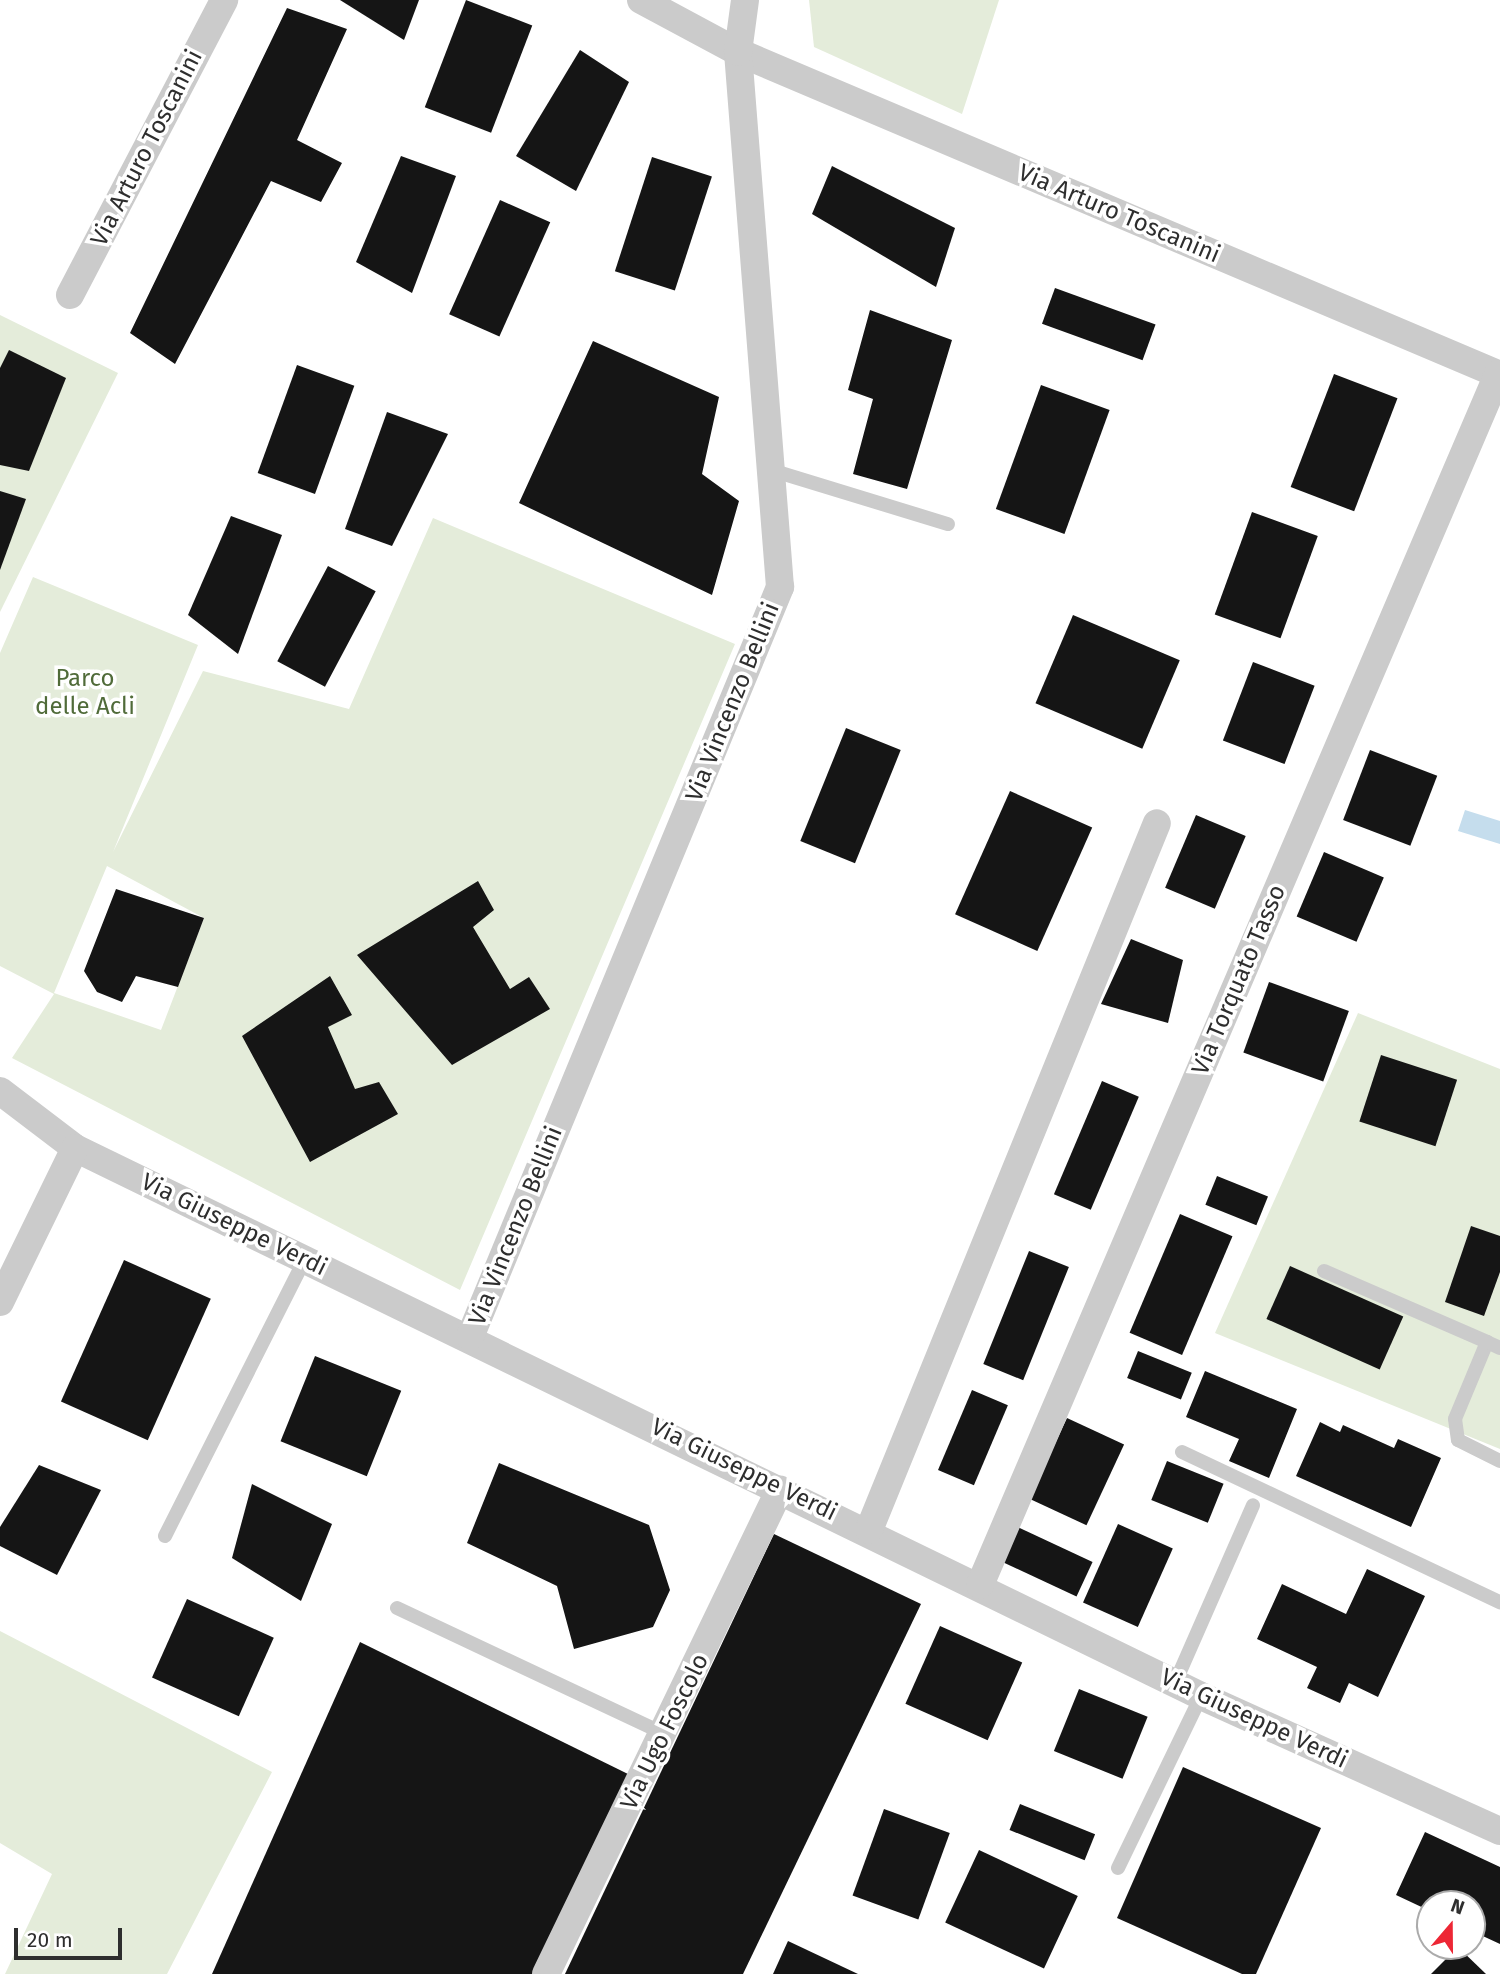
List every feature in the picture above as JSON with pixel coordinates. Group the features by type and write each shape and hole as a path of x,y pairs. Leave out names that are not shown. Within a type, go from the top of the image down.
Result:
{"street":[{"name":"Via Arturo Toscanini","path":"70,295 224,0"},
{"path":"641,0 738,52"},
{"name":"Via Vincenzo Bellini","path":"470,1337 780,587 738,52 745,0"},
{"name":"Via Arturo Toscanini","path":"738,52 1499,375"},
{"name":"Via Torquato Tasso","path":"980,1585 1499,375"},
{"path":"869,1530 1157,823"},
{"name":"Via Giuseppe Verdi","path":"0,1091 75,1149 869,1530 1201,1696 1500,1831"},
{"path":"0,1302 75,1149"},
{"name":"Via Ugo Foscolo","path":"546,1974 665,1734 780,1489"}],"lane":[{"path":"771,470 948,524"},
{"path":"165,1536 305,1259"},
{"path":"1324,1271 1493,1345 1455,1419 1458,1440 1500,1461"},
{"path":"1182,1452 1500,1602"},
{"path":"1175,1683 1253,1505"},
{"path":"397,1608 665,1734"},
{"path":"1118,1868 1201,1696"}],"green space":[{"path":"809,0 999,0 962,114 814,47"},
{"path":"0,315 118,373 0,612"},
{"name":"Parco delle Acli","path":"433,518 735,644 460,1290 12,1058 54,994 0,966 0,653 33,577 198,645 113,852 203,671 349,709","holes":["107,866 204,918 161,1030 54,993"]},
{"path":"1358,1013 1500,1069 1500,1449 1215,1333"},
{"path":"0,1631 272,1772 167,1974 5,1974 52,1874 0,1843"}],"water":[{"path":"1465,810 1500,821 1500,844 1458,831"}],"building":[{"path":"340,0 419,0 404,40"},
{"path":"466,0 532,25 491,133 425,107"},
{"path":"287,8 347,29 297,140 342,163 321,202 271,181 175,364 130,333"},
{"path":"580,50 629,82 576,191 516,156"},
{"path":"401,156 456,176 412,293 356,262"},
{"path":"652,157 712,176 675,291 615,271"},
{"path":"832,166 955,228 936,287 812,214"},
{"path":"500,200 550,222 499,337 449,314"},
{"path":"1055,288 1156,325 1143,360 1042,324"},
{"path":"870,310 952,340 907,489 853,474 873,399 848,390"},
{"path":"593,341 719,397 702,474 739,501 712,595 519,503"},
{"path":"9,350 66,378 29,471 0,465 0,368"},
{"path":"297,365 354,386 315,494 258,473"},
{"path":"1334,374 1397,398 1354,511 1291,487"},
{"path":"1041,385 1110,410 1064,534 996,509"},
{"path":"387,412 448,434 392,546 345,529"},
{"path":"0,491 26,499 0,570"},
{"path":"1252,512 1318,536 1280,638 1215,614"},
{"path":"231,516 282,535 238,654 188,615"},
{"path":"328,566 376,591 325,687 277,661"},
{"path":"1073,615 1180,660 1142,749 1035,703"},
{"path":"1253,662 1315,686 1285,764 1223,740"},
{"path":"846,728 901,750 855,863 800,841"},
{"path":"1370,750 1437,776 1410,846 1343,820"},
{"path":"1010,791 1092,828 1037,951 955,914"},
{"path":"1196,815 1246,836 1215,909 1165,888"},
{"path":"1324,852 1384,877 1356,942 1297,916"},
{"path":"478,881 494,910 473,927 510,989 529,977 550,1009 452,1065 357,955"},
{"path":"116,889 204,918 178,987 136,976 122,1002 97,992 84,971"},
{"path":"1131,939 1183,960 1168,1023 1101,1004"},
{"path":"330,976 352,1015 328,1027 355,1089 379,1082 398,1114 310,1162 242,1036"},
{"path":"1269,982 1349,1011 1323,1082 1243,1052"},
{"path":"1381,1055 1457,1080 1435,1146 1359,1122"},
{"path":"1102,1081 1139,1097 1091,1210 1054,1194"},
{"path":"1217,1176 1268,1197 1256,1225 1205,1205"},
{"path":"1180,1214 1232,1236 1182,1355 1130,1333"},
{"path":"1471,1226 1500,1236 1500,1272 1484,1316 1445,1302"},
{"path":"1029,1251 1069,1267 1023,1380 983,1364"},
{"path":"124,1260 211,1299 148,1440 61,1402"},
{"path":"1290,1266 1403,1316 1380,1369 1266,1319"},
{"path":"1138,1351 1192,1373 1181,1400 1127,1378"},
{"path":"315,1356 401,1391 367,1476 281,1441"},
{"path":"1205,1371 1297,1409 1269,1478 1229,1461 1239,1439 1186,1417"},
{"path":"972,1390 1008,1405 974,1485 938,1470"},
{"path":"1067,1418 1124,1445 1086,1525 1029,1499"},
{"path":"1320,1422 1340,1432 1343,1425 1394,1448 1398,1439 1441,1458 1411,1527 1296,1476"},
{"path":"1167,1461 1224,1484 1208,1523 1151,1500"},
{"path":"499,1463 649,1525 670,1590 653,1627 574,1649 557,1586 467,1543"},
{"path":"39,1465 101,1490 57,1575 0,1546 0,1527"},
{"path":"252,1484 332,1524 301,1601 232,1558"},
{"path":"1011,1524 1093,1562 1077,1596 995,1558"},
{"path":"1118,1524 1173,1548 1138,1627 1083,1603"},
{"path":"774,1534 921,1604 743,1974 565,1974"},
{"path":"1367,1569 1425,1596 1378,1697 1349,1683 1340,1703 1307,1688 1317,1667 1257,1639 1282,1584 1346,1614"},
{"path":"187,1599 274,1638 239,1716 152,1678"},
{"path":"940,1626 1022,1663 988,1740 905,1704"},
{"path":"360,1642 628,1774 534,1974 212,1974"},
{"path":"1079,1689 1148,1717 1123,1779 1054,1751"},
{"path":"1183,1767 1321,1828 1256,1974 1242,1974 1117,1918"},
{"path":"1020,1804 1095,1834 1085,1860 1010,1830"},
{"path":"884,1809 950,1833 918,1919 853,1895"},
{"path":"1425,1832 1500,1867 1500,1944 1486,1938 1486,1890 1416,1890 1416,1904 1396,1895"},
{"path":"979,1850 1078,1896 1044,1969 945,1923"},
{"path":"788,1941 858,1974 773,1974"},
{"path":"1445,1960 1471,1960 1486,1974 1431,1974"}]}
